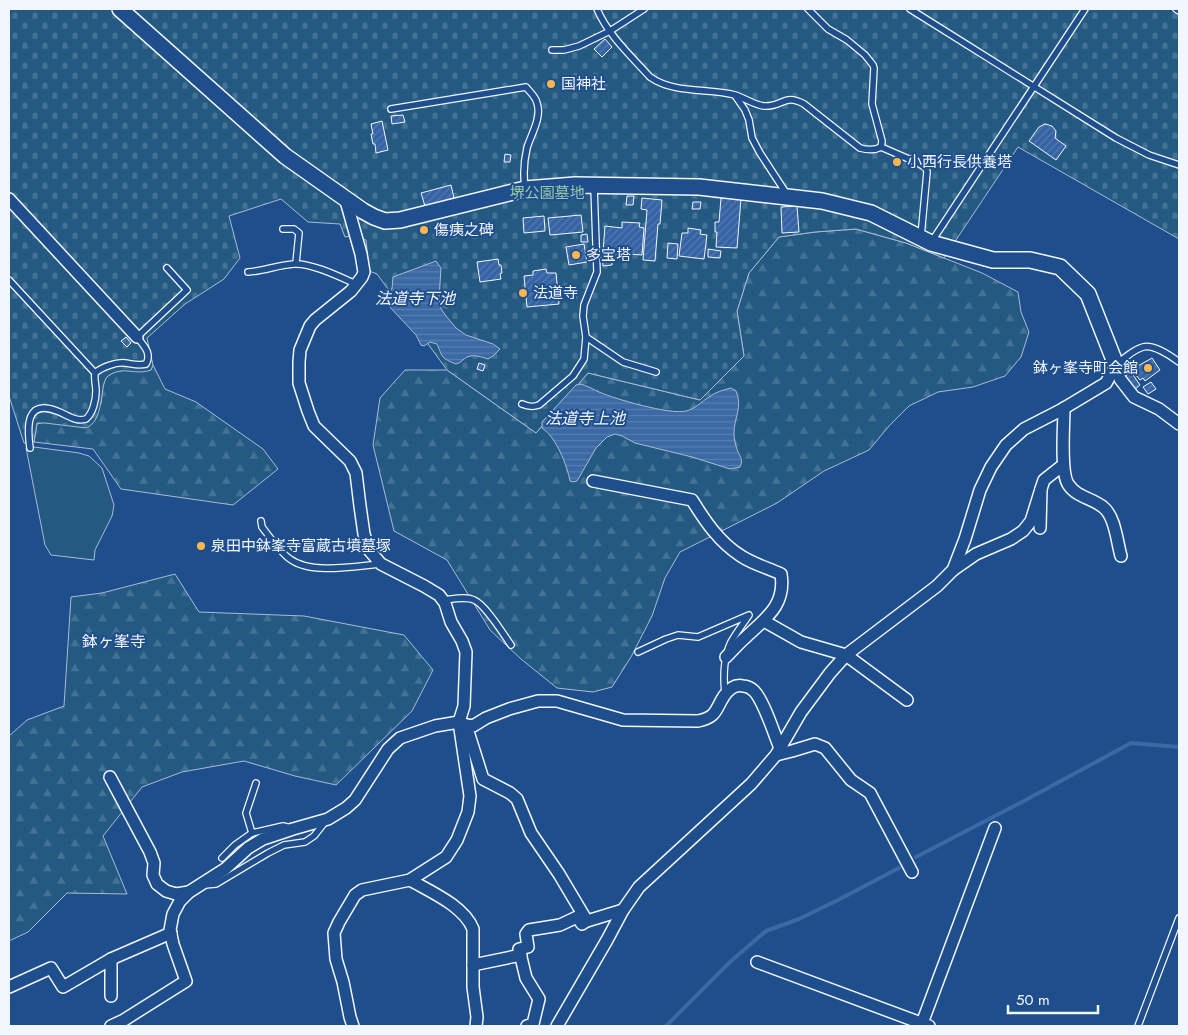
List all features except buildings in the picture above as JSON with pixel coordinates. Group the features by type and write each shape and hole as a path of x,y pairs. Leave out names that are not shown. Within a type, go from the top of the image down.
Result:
{"street":[{"path":"120,9 285,156 346,200 374,217 385,221 400,220 525,189 575,185 699,186 822,201 871,213 926,241 993,260 1030,260 1060,267 1088,294 1120,379 1134,397 1159,409 1179,424"},
{"path":"9,199 137,337"},
{"path":"346,200 364,268 362,277 351,292 310,326 300,350 299,383 314,426 350,461 356,473 364,534 370,550 381,564 438,595 445,603 451,622 462,641 466,652 463,724 470,796 468,812 457,840 446,857 410,880 362,890 355,895 338,922 334,933 336,959 344,982 353,1026"},
{"path":"953,570 980,490 990,467 1006,445 1024,429 1106,383 1116,365"},
{"path":"1064,408 1063,470 1068,484 1076,493 1104,507 1112,520 1120,556"},
{"path":"558,1026 639,886 751,784 778,751 801,712 846,655 937,586 953,570 976,554 1011,539 1023,531 1031,521 1044,480 1064,465"},
{"path":"593,481 692,500 707,523 725,544 742,557 781,574 780,596 773,610 726,657"},
{"path":"1040,528 1041,489"},
{"path":"764,621 801,642 846,655 907,700"},
{"path":"110,777 150,852 154,863 153,875 157,884 166,891 176,894 194,888 225,870 248,848 263,839 328,819 346,808 355,800 388,749 400,738 435,726 463,724 473,726 501,712 538,701 557,701 623,720 698,721 708,719 715,713 731,688 738,685 746,686 754,691 761,702 778,751"},
{"path":"463,724 483,779 510,793 517,799 531,833 559,874 587,921"},
{"path":"778,751 792,751 815,744 825,748 851,780 870,793 912,872"},
{"path":"757,962 924,1025 995,828"},
{"path":"410,880 457,907 470,922 473,929 473,988 477,1017 476,1026"},
{"path":"111,1026 124,1020 186,981 170,930 173,914 180,901 194,888"},
{"path":"528,1026 533,1024 539,999 526,978 520,949 528,947 526,934 529,930 547,926 560,926 578,917 582,924 624,910"},
{"path":"9,987 51,968 63,987 110,959 170,933"},
{"path":"473,965 521,955"},
{"path":"110,959 111,996"}],"lane":[{"path":"597,9 610,31 650,77 658,83 679,88 735,95 765,106 791,99 796,100 804,104 860,148 876,150 881,147"},
{"path":"552,50 564,50 579,46 610,31 644,9"},
{"path":"808,9 828,29 847,40 865,55 873,65 872,104 882,141 881,147"},
{"path":"910,9 1116,138 1148,155 1179,165"},
{"path":"926,241 1085,9"},
{"path":"391,109 526,87 537,101 539,113 525,161 523,174 525,189"},
{"path":"735,95 749,120 752,138 789,197"},
{"path":"881,147 926,168 926,241"},
{"path":"522,404 533,407 539,405 573,376 584,359 586,337 583,316 584,304 597,272 594,185"},
{"path":"283,229 294,229 299,233 296,264"},
{"path":"248,272 296,264 321,270 356,284"},
{"path":"95,373 99,369 118,363 140,366 146,364 148,350 137,337 187,290 167,268"},
{"path":"9,280 95,373 96,392 90,416 86,419 76,420 59,411 49,408 37,408 33,411 30,419 28,435 30,448"},
{"path":"586,337 623,362 656,372"},
{"path":"1116,365 1129,354 1144,346 1153,347 1179,362"},
{"path":"261,522 262,527 290,559 304,565 325,569 381,564"},
{"path":"443,600 462,598 473,599 479,602 511,645"},
{"path":"638,652 678,635 698,636 749,615 731,641 726,657 723,681 725,695"},
{"path":"252,833 246,813 256,784"},
{"path":"194,888 216,884 284,845 305,842 314,836 328,819"},
{"path":"222,858 235,845 252,833 283,826 293,829"},
{"path":"1138,1026 1179,918"}],"green space":[{"name":"堺公園墓地","path":"9,9 1179,9 1179,239 1018,147 944,258 906,243 856,229 779,237 749,273 737,311 744,356 700,400 588,373 536,433 447,370 377,274 369,271 366,240 352,236 345,237 340,224 308,222 281,199 229,216 240,258 224,279 185,304 147,338 153,365 151,370 145,372 119,371 108,376 104,384 96,419 88,427 37,423 34,442 24,443 9,396"},
{"path":"856,229 906,243 982,273 1018,292 1021,312 1029,332 1021,357 1005,376 973,387 938,392 909,406 869,450 824,471 777,503 680,552 665,578 652,616 631,657 612,687 593,692 557,688 521,659 490,630 447,560 394,531 373,445 380,398 405,370 447,370 536,433 588,373 700,400 744,356 737,311 749,273 779,237"},
{"path":"153,365 165,389 196,402 263,449 278,469 233,505 121,489 93,449 34,442 37,424 101,404 103,385 108,376 126,370 151,370"},
{"path":"34,447 89,456 102,468 114,505 112,516 95,550 94,560 51,555 45,545 26,448"},
{"path":"175,574 199,612 304,616 404,635 433,670 412,711 336,785 295,776 244,761 182,772 142,787 103,836 127,894 67,893 28,932 9,941 9,736 27,720 64,706 71,597 102,593"}],"water":[{"name":"法道寺下池","path":"436,261 441,268 439,299 441,309 456,328 466,335 493,344 500,349 488,359 470,356 456,364 445,359 437,344 430,342 424,346 421,345 416,335 386,303 386,290 392,289 393,277"},
{"name":"法道寺上池","path":"581,384 629,402 678,412 689,410 714,394 731,388 736,391 739,402 734,427 734,439 741,460 740,467 730,469 692,457 635,443 615,434 607,437 596,448 577,481 570,481 560,452 552,438 542,428 542,422 576,385"}],"waterway":[{"path":"916,857 1131,743 1179,747"},
{"path":"666,1026 730,962 766,931 799,919 899,868"}],"place":[{"name":"国神社","path":"551,84"},
{"name":"小西行長供養塔","path":"897,162"},
{"name":"傷痍之碑","path":"424,230"},
{"name":"多宝塔","path":"576,255"},
{"name":"法道寺","path":"523,293"},
{"name":"鉢ヶ峯寺町会館","path":"1148,368"},
{"name":"泉田中鉢峯寺富蔵古墳墓塚","path":"201,546"}],"district":[{"name":"鉢ヶ峯寺","path":"114,641"}]}
